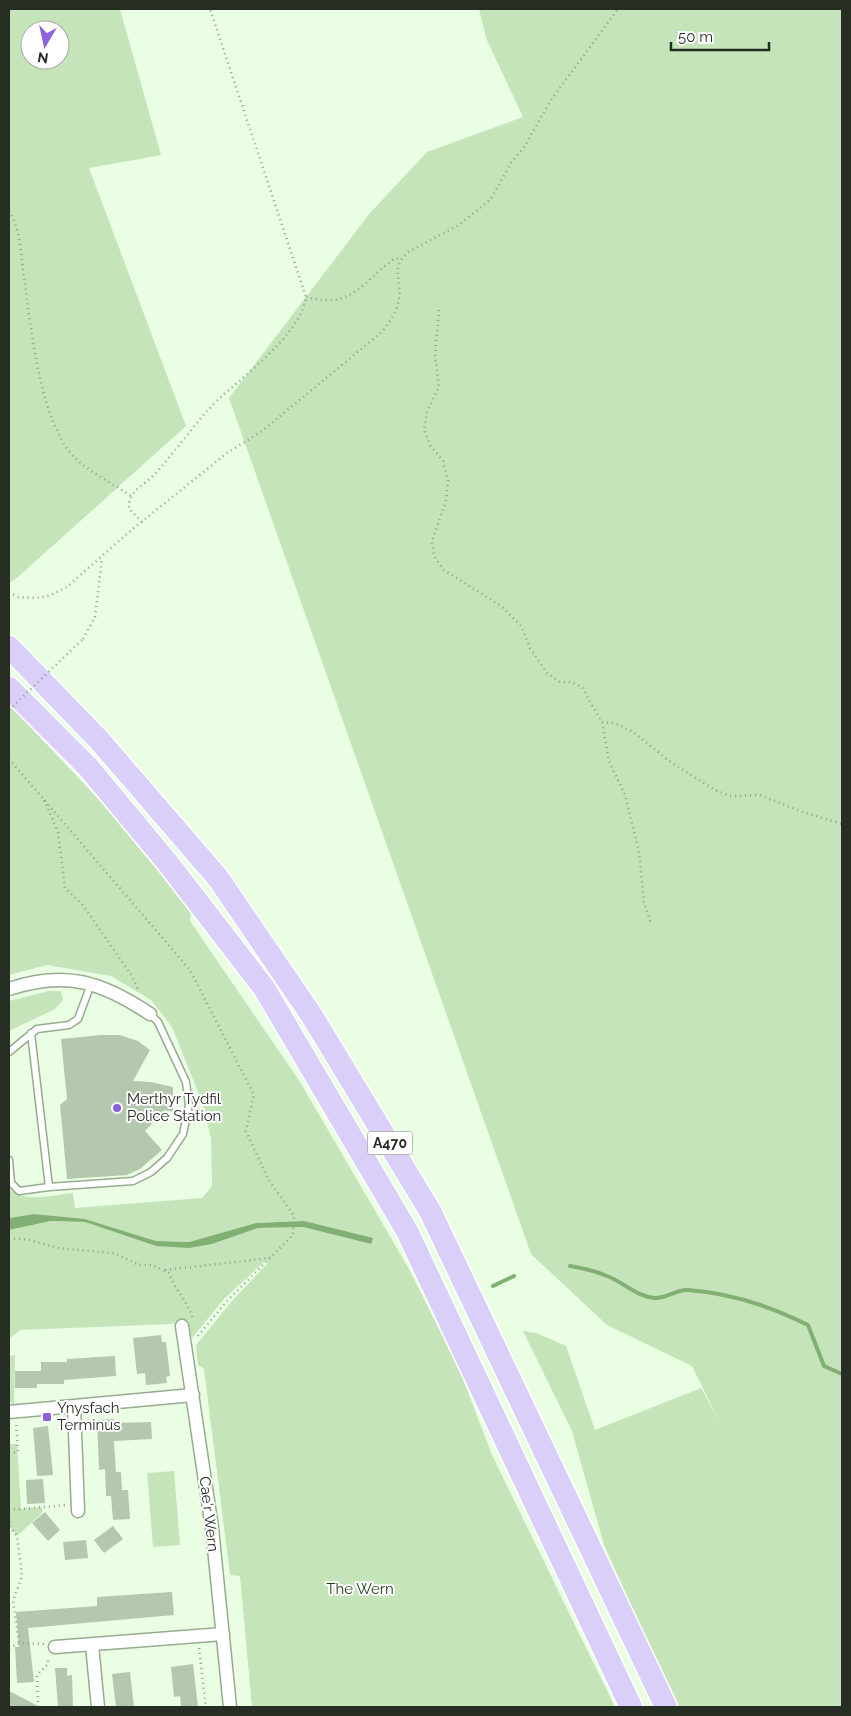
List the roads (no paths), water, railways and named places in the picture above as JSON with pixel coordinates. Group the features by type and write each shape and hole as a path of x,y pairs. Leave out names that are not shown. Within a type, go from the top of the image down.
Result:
{"highway":[{"name":"A470","path":"9,647 99,740 218,878 312,1016 430,1211 666,1707"},
{"name":"A470","path":"9,688 88,767 166,862 264,988 407,1231 631,1707"}],"street":[{"path":"9,988 33,981 56,979 90,984 108,988 150,1014"},
{"name":"Cae'r Wern","path":"188,1323 193,1395 212,1528 230,1707"},
{"path":"12,1412 193,1395"},
{"path":"74,1406 78,1507"},
{"path":"52,1645 92,1645 223,1634"},
{"path":"92,1645 98,1707"}],"lane":[{"path":"9,1052 37,1029 69,1025 78,1019 90,984"},
{"path":"9,1160 11,1183 19,1191 133,1181 151,1172 167,1158 183,1134 189,1105 186,1082 158,1022 150,1014"},
{"path":"31,1033 49,1187"}],"waterway":[{"path":"570,1266 607,1276 648,1297 659,1298 688,1290 735,1297 779,1312 808,1325 824,1366 842,1374"},
{"path":"493,1286 514,1276"}],"place":[{"name":"Merthyr Tydfil Police Station","path":"117,1108"},
{"name":"Ynysfach Terminus","path":"47,1417"}],"park label":[{"name":"The Wern","path":"360,1589"}]}
